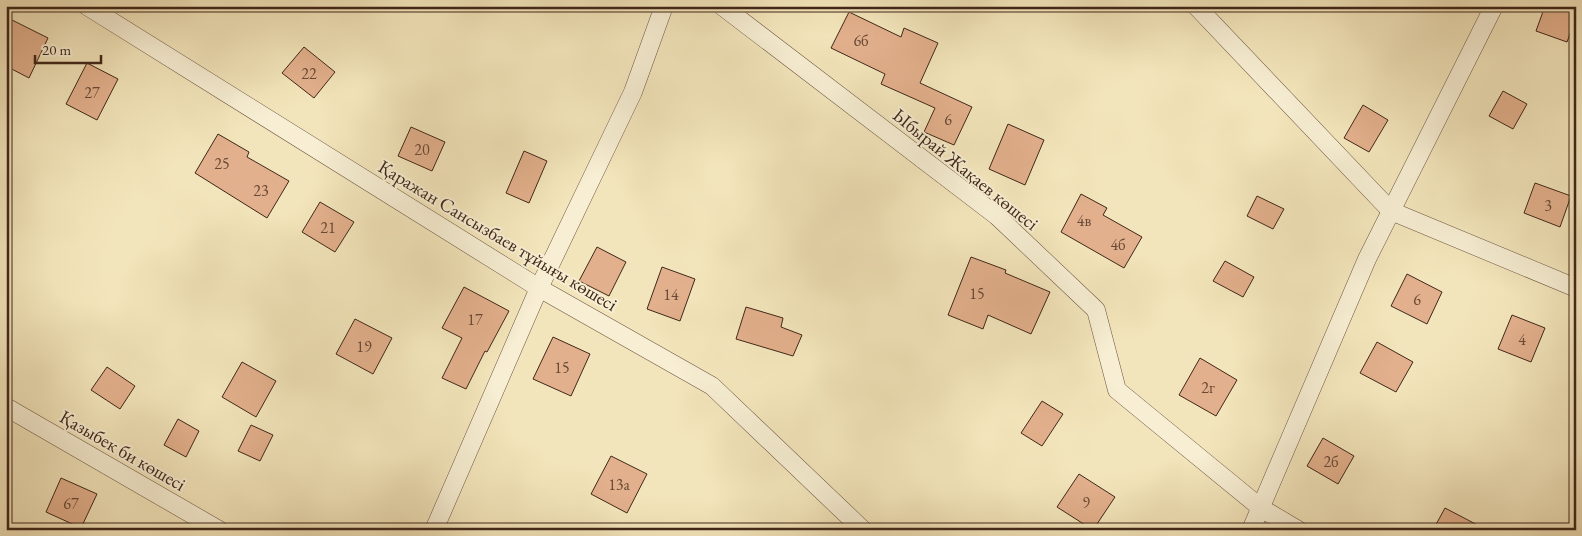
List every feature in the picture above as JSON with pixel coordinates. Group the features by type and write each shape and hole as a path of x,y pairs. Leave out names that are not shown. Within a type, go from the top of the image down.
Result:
{"street":[{"name":"Қаражан Сансызбаев тұйығы көшесі","path":"87,6 539,288 712,386 863,530"},
{"path":"434,530 539,288 633,92 664,6"},
{"name":"Ыбырай Жақаев көшесі","path":"722,6 997,216 1096,310 1117,390 1260,508 1298,530"},
{"path":"1196,6 1392,211 1576,288"},
{"path":"1251,530 1367,260 1494,6"},
{"name":"Қазыбек би көшесі","path":"6,407 219,530"}],"building":[{"path":"1545,6 1576,6 1576,18 1567,42 1536,31"},
{"path":"849,12 901,37 904,28 938,43 920,83 972,107 954,145 924,132 935,108 881,84 885,74 831,48"},
{"path":"12,20 48,38 29,78 6,66 6,30"},
{"path":"304,47 335,72 314,98 282,73"},
{"path":"87,63 118,79 97,120 66,104"},
{"path":"1503,91 1527,104 1513,129 1489,116"},
{"path":"1363,105 1388,120 1369,152 1344,138"},
{"path":"1008,124 1044,140 1025,185 989,169"},
{"path":"411,127 445,142 432,171 398,156"},
{"path":"218,134 249,152 247,157 289,181 267,218 195,173"},
{"path":"524,151 547,161 529,203 506,193"},
{"path":"1535,183 1571,196 1560,227 1524,213"},
{"path":"1081,194 1107,208 1103,215 1142,237 1124,268 1061,232"},
{"path":"1257,196 1284,209 1273,229 1247,216"},
{"path":"320,202 354,222 335,252 302,232"},
{"path":"597,247 626,262 609,296 579,281"},
{"path":"971,257 1006,270 1005,273 1050,292 1031,334 988,315 983,329 948,315"},
{"path":"1225,261 1254,277 1243,297 1213,281"},
{"path":"662,267 695,279 680,321 647,309"},
{"path":"1407,274 1442,292 1427,324 1391,306"},
{"path":"464,287 509,311 487,352 485,351 466,389 442,378 462,338 442,328"},
{"path":"746,307 783,318 781,327 802,335 793,356 736,339"},
{"path":"1512,315 1545,328 1531,362 1498,349"},
{"path":"355,319 392,338 373,374 336,354"},
{"path":"553,337 590,354 571,396 533,379"},
{"path":"1377,342 1413,362 1396,392 1360,373"},
{"path":"1200,358 1237,380 1216,416 1179,395"},
{"path":"242,362 276,381 256,417 222,397"},
{"path":"107,367 135,386 120,409 91,390"},
{"path":"1042,401 1063,414 1042,446 1021,433"},
{"path":"178,419 199,431 186,457 164,445"},
{"path":"251,425 273,435 260,461 238,451"},
{"path":"1323,438 1354,456 1338,484 1307,466"},
{"path":"611,456 647,474 627,513 591,494"},
{"path":"1079,474 1115,497 1093,530 1057,507"},
{"path":"61,478 97,494 81,528 46,512"},
{"path":"1445,508 1487,530 1433,530"}]}
